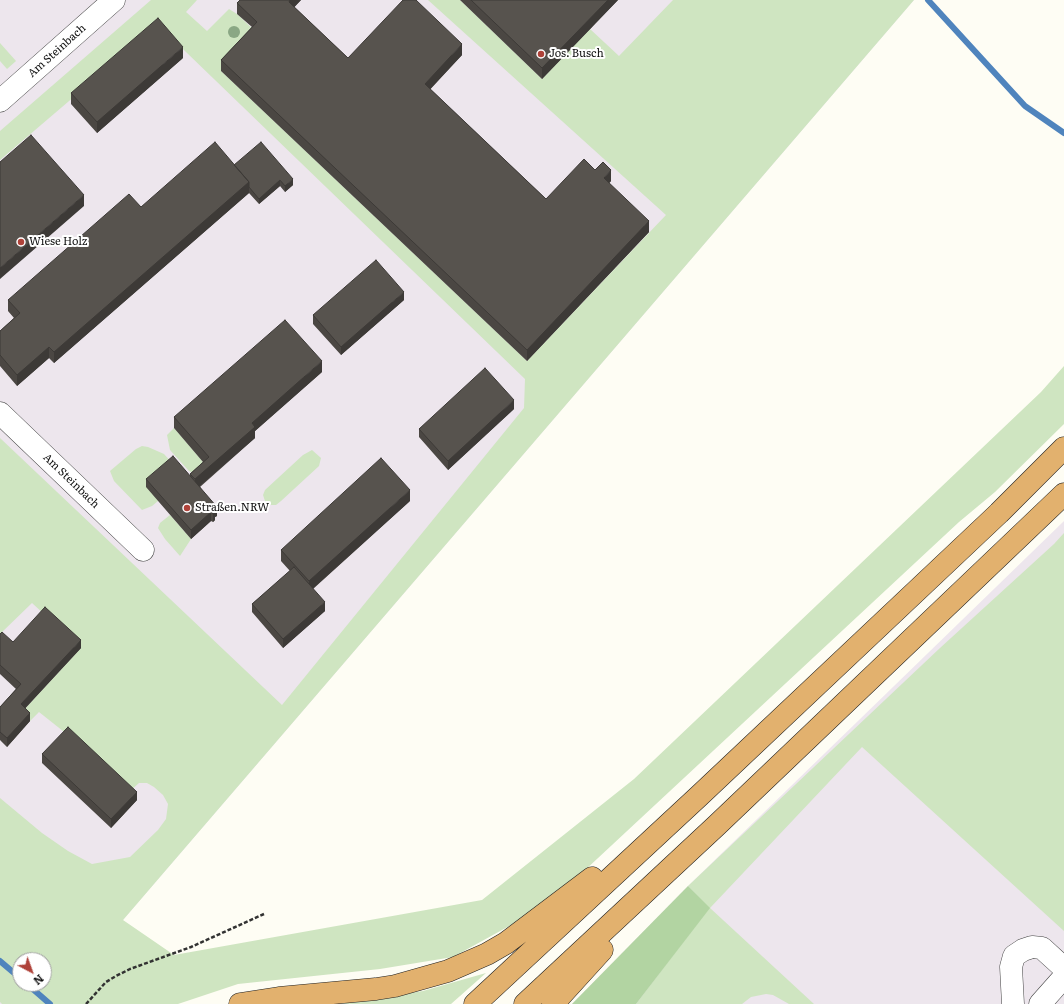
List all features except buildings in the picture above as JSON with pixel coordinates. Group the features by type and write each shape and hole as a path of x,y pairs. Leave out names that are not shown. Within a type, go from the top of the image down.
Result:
{"highway":[{"path":"475,1004 699,796 999,513 1064,448"},
{"path":"525,1004 718,825 1064,494"},
{"path":"240,1004 279,998 348,993 395,986 448,971 470,962 506,943 527,928 699,796"},
{"path":"553,1004 718,825"}],"street":[{"name":"Am Steinbach","path":"0,101 114,0"},
{"name":"Am Steinbach","path":"0,413 143,550"},
{"path":"1013,1004 1011,967 1014,956 1023,950 1032,947 1042,948 1064,968"},
{"path":"1040,1004 1064,977"}],"path":[{"path":"86,1004 106,982 116,976 130,969 191,947 264,914"}],"shaded area":[{"path":"0,0 914,0 123,920 61,1004 0,1004"},
{"path":"1064,521 1064,1004 572,1004 688,886"}],"green space":[{"path":"151,0 197,0 186,12 207,31 229,9 237,14 257,33 221,71 527,361 666,215 428,0 460,0 542,79 590,29 619,56 673,0 914,0 123,920 174,955 482,900 634,779 1041,392 1064,366 1064,424 995,492 959,522 583,872 522,919 453,957 380,969 238,984 178,1004 2,1004 0,1002 0,798 42,833 68,851 92,864 130,857 158,830 166,819 168,804 163,795 147,783 139,783 129,792 68,735 39,712 30,721 21,713 81,648 32,603 0,634 0,438 282,705 524,408 525,379 158,25 0,160 0,131"},
{"path":"0,43 16,61 7,69 0,61"},
{"path":"174,428 209,469 195,474 189,471 170,450 167,435"},
{"path":"142,446 164,454 173,464 158,501 152,506 142,510 114,481 110,471 136,449"},
{"path":"312,450 321,458 319,466 276,505 269,505 265,501 263,495 265,490 303,455"},
{"path":"170,515 191,539 180,556 165,539 158,528 160,523"},
{"path":"1064,533 1064,931 862,747 710,908 814,1004 789,1004 773,995 766,994 751,997 742,1004 636,1004 709,908 688,886"},
{"path":"688,886 710,908 636,1004 572,1004"},
{"path":"486,973 451,1004 340,1004 423,991"}],"waterway":[{"path":"928,0 1025,106 1064,133"},
{"path":"0,961 12,971"},
{"path":"36,992 50,1004"}],"place":[{"name":"Jos. Busch","path":"541,54"},
{"name":"Wiese Holz","path":"21,242"},
{"name":"Straßen.NRW","path":"187,508"}]}
